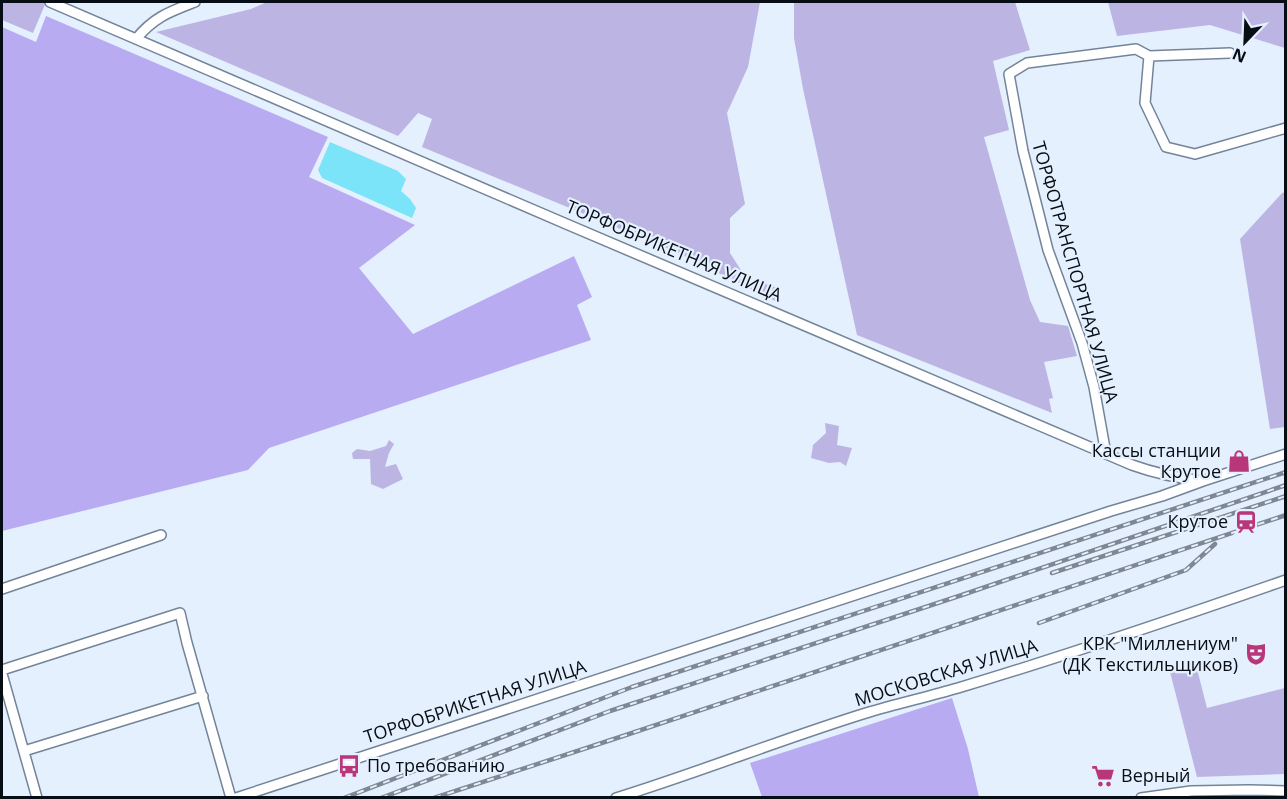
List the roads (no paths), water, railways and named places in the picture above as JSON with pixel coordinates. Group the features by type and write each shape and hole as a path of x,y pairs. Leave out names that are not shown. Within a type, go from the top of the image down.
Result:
{"street":[{"name":"ТОРФОБРИКЕТНАЯ УЛИЦА","path":"50,2 1106,454 1155,474 1203,481"},
{"path":"136,39 160,16 195,2"},
{"name":"ТОРФОТРАНСПОРТНАЯ УЛИЦА","path":"1106,454 1094,387 1082,343 1048,250 1023,151 1009,74 1027,63 1136,49 1149,56 1230,53"},
{"path":"1149,56 1145,103 1166,147 1195,154 1286,128"},
{"name":"ТОРФОБРИКЕТНАЯ УЛИЦА","path":"236,798 1286,454"},
{"path":"2,589 161,536"},
{"name":"МОСКОВСКАЯ УЛИЦА","path":"616,798 865,713 956,689 1169,621 1286,580"},
{"path":"37,798 2,672 180,613 231,798"},
{"path":"24,751 203,696"},
{"path":"1141,798 1191,792 1286,791"}],"water":[{"path":"330,142 398,171 406,179 401,191 416,208 412,218 322,178 318,170"}],"railway":[{"path":"344,798 632,687 1286,472"},
{"path":"381,798 610,711 1286,485"},
{"path":"1052,573 1286,496"},
{"path":"434,798 1286,515"},
{"path":"1039,623 1186,570 1215,544"}],"place":[{"name":"Кассы станции Крутое","path":"1239,461"},
{"name":"Крутое","path":"1246,522"},
{"name":"КРК \"Миллениум\" (ДК Текстильщиков)","path":"1256,654"},
{"name":"По требованию","path":"349,766"},
{"name":"Верный","path":"1103,776"}]}
